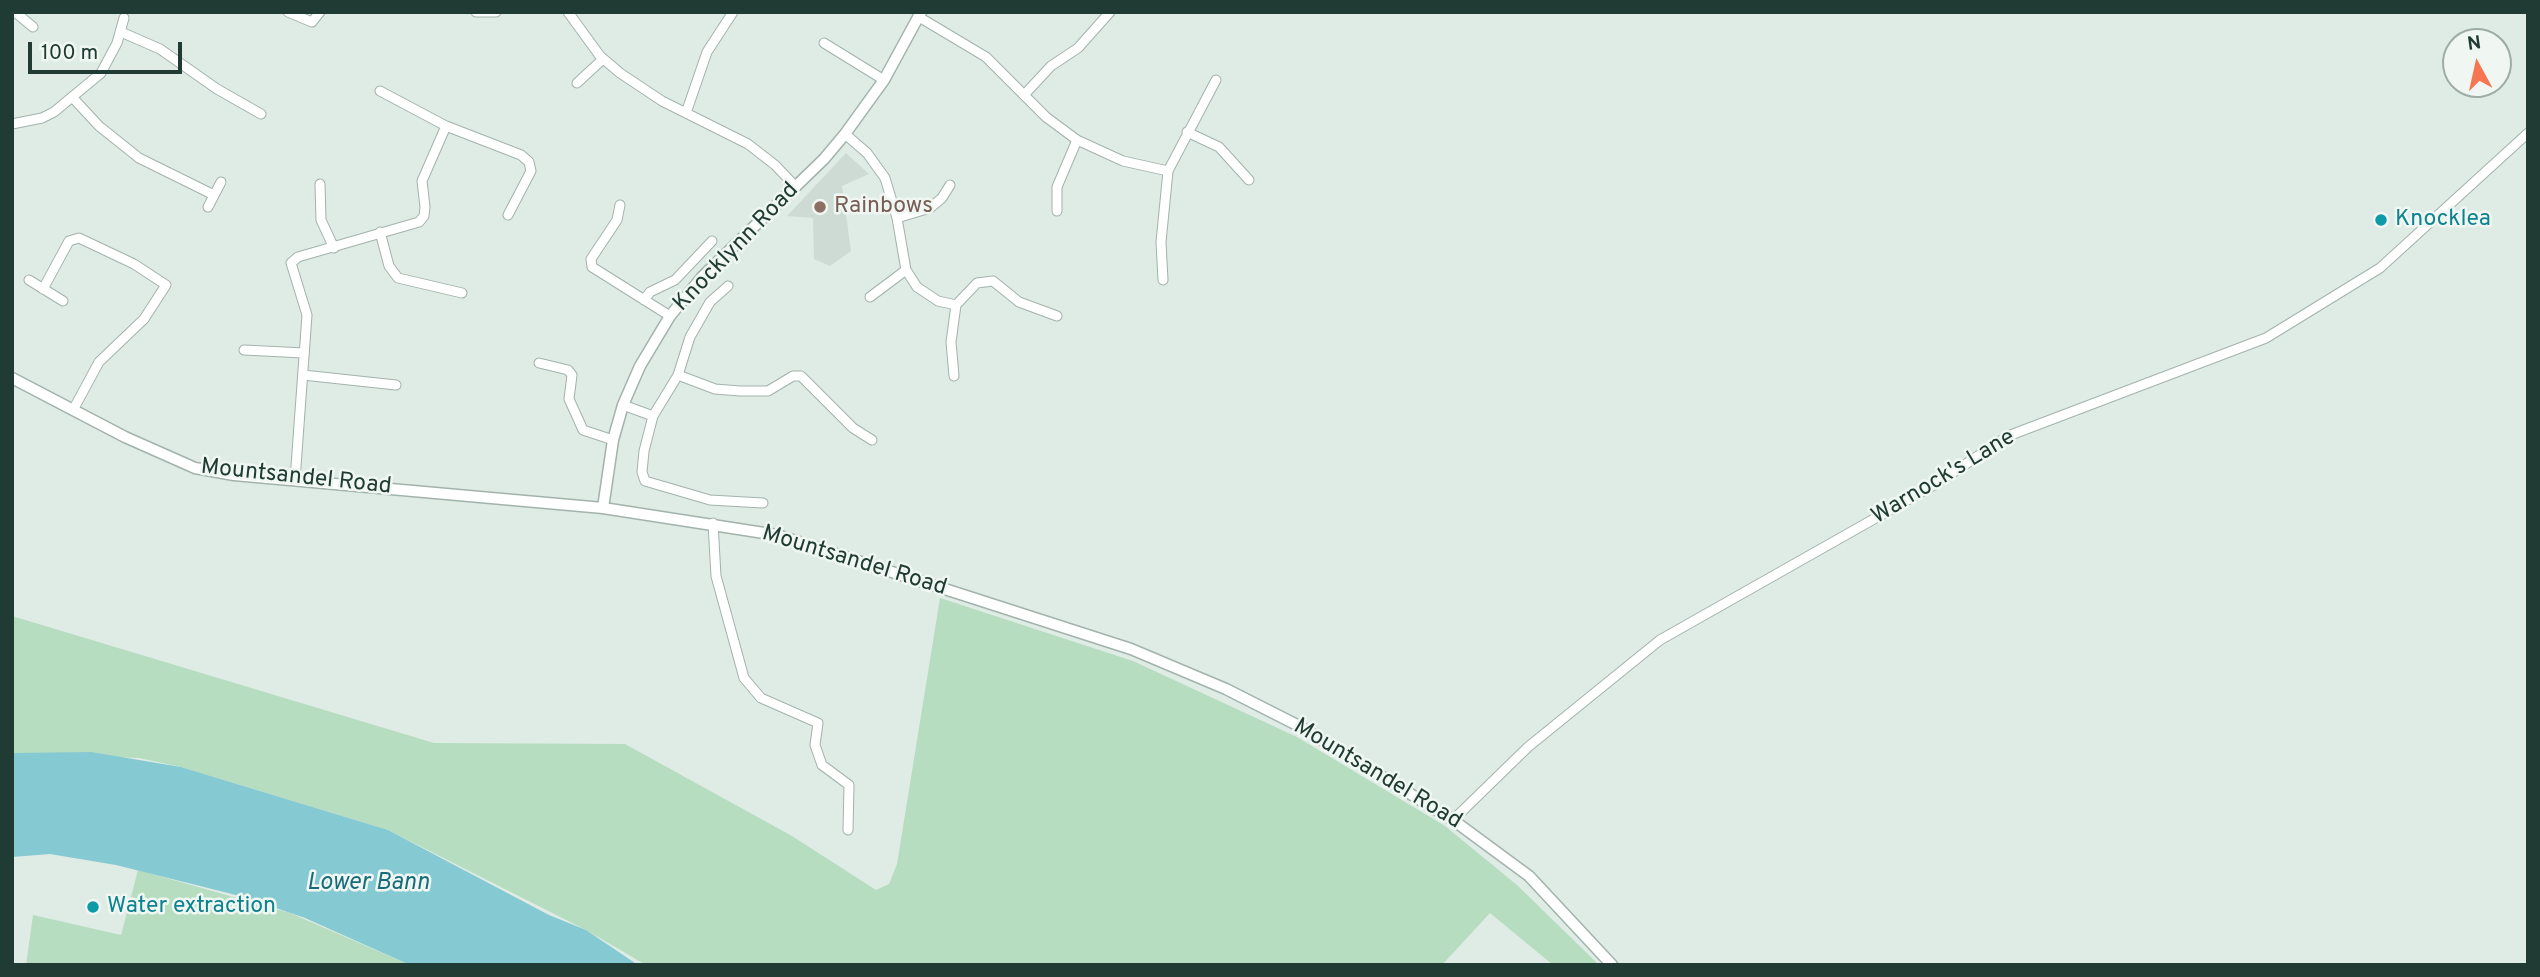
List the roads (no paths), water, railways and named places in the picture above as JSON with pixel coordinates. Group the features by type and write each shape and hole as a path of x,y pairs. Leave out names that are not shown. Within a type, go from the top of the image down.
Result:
{"street":[{"path":"15,12 33,27"},
{"path":"288,12 312,22 320,12"},
{"path":"476,12 496,12"},
{"path":"568,12 603,59 638,87 748,144 767,158 796,187"},
{"path":"686,113 707,52 733,12"},
{"path":"1024,95 1051,66 1077,48 1110,12"},
{"path":"920,15 986,57 1024,95 1077,140 1123,161 1168,172"},
{"name":"Knocklynn Road","path":"603,508 613,440 623,405 640,366 670,316 702,277 796,187 845,134 884,80 920,15"},
{"path":"12,124 42,118 73,98 101,73 121,32 124,18"},
{"path":"121,32 160,49 217,89 261,114"},
{"path":"824,43 884,80"},
{"path":"577,83 603,59"},
{"path":"1163,280 1161,242 1168,172 1216,80"},
{"path":"380,91 446,126 522,155 529,162 531,171 508,215"},
{"path":"73,98 99,126 139,158 214,195"},
{"path":"295,480 306,303 291,263 298,257 419,222 424,216 422,181 446,126"},
{"path":"1187,132 1219,147 1249,180"},
{"name":"Warnock's Lane","path":"1452,820 1528,747 1660,640 1934,485 2008,436 2266,338 2380,268 2528,133"},
{"path":"845,134 878,166 897,218 906,270 917,287 938,300 956,305"},
{"path":"1057,211 1057,187 1077,140"},
{"path":"208,207 221,183"},
{"path":"320,184 321,220 334,248"},
{"path":"897,218 930,208 942,198 950,185"},
{"path":"620,205 617,220 592,259 592,267 670,316"},
{"path":"380,232 389,266 398,278 462,293"},
{"path":"43,289 69,241 79,238 134,264 166,285 144,319 99,362 73,410"},
{"path":"644,300 650,292 669,285 712,241"},
{"path":"870,297 889,280 906,270"},
{"path":"29,280 63,301"},
{"path":"954,376 951,342 956,305 977,283 993,281 1018,302 1057,316"},
{"path":"728,286 710,302 690,337 678,375 653,416 642,472 645,481 710,500 763,503"},
{"path":"244,350 304,354"},
{"path":"539,363 568,370 572,375 569,400 583,430 613,440"},
{"path":"303,375 396,385"},
{"path":"678,375 715,389 740,391 768,391 793,376 801,376 853,428 872,440"},
{"name":"Mountsandel Road","path":"12,378 152,451 195,468 234,475 603,508 777,535 1131,649 1227,689 1301,727 1452,820 1529,876 1612,965"},
{"path":"623,405 653,416"},
{"path":"713,523 716,576 744,678 761,698 818,723 815,745 822,765 849,785 848,830"}],"water":[{"name":"Lower Bann","path":"91,752 181,767 388,830 549,915 586,930 638,965 410,965 305,918 244,897 116,865 50,854 12,857 12,753"}],"place":[{"name":"Rainbows","path":"820,207"},
{"name":"Knocklea","path":"2381,220"},
{"name":"Water extraction","path":"93,907"}]}
